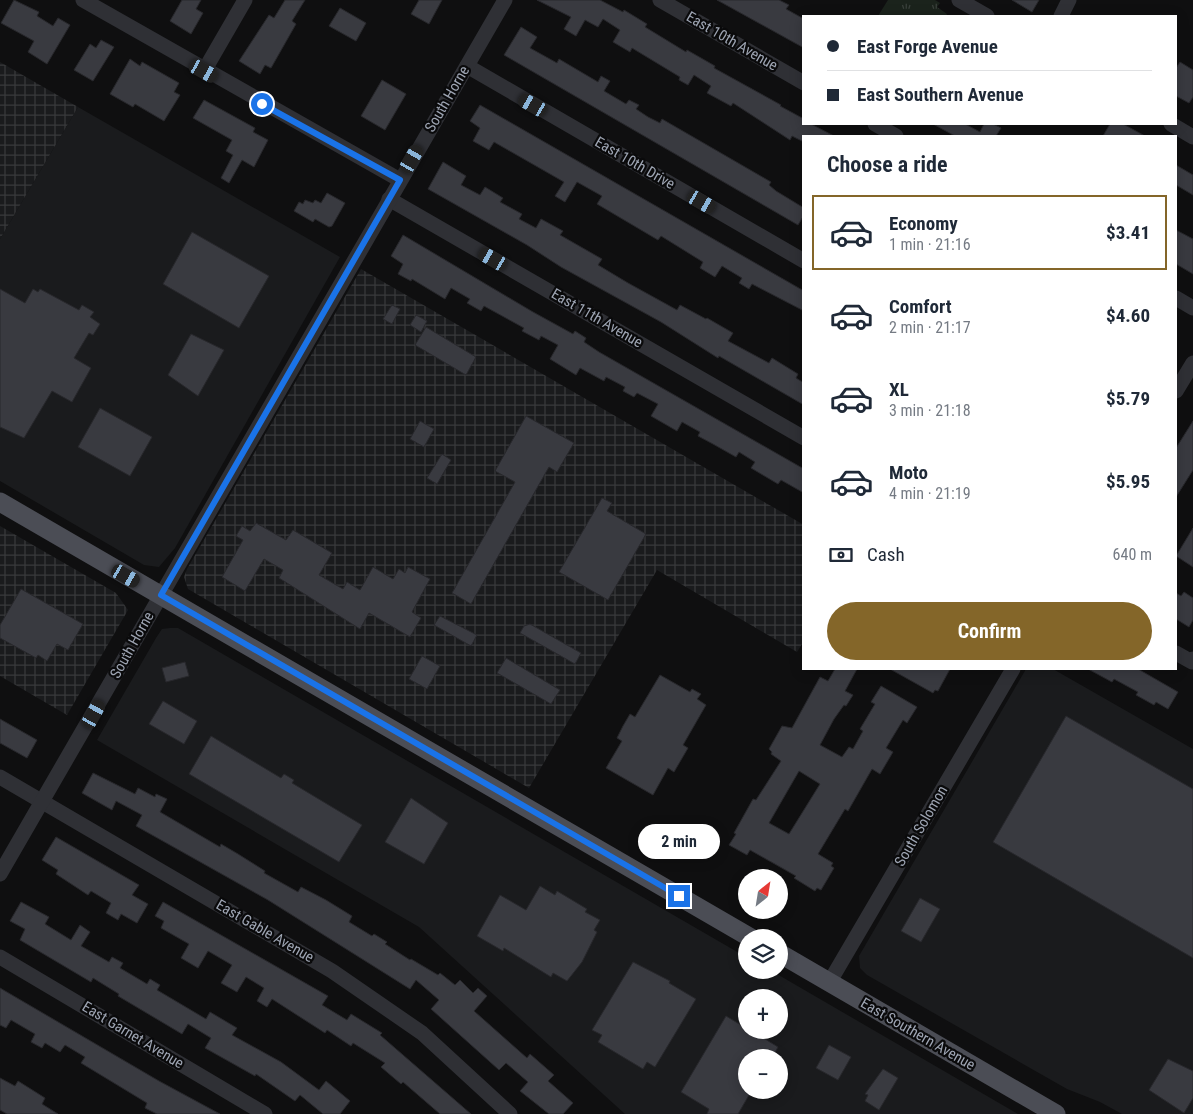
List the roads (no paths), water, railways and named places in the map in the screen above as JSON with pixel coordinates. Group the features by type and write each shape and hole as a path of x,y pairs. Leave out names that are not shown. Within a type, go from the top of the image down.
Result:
{"main road":[{"path":"0,502 738,930"},
{"name":"East Southern Avenue","path":"788,959 1056,1114"}],"street":[{"path":"83,0 204,71 400,180"},
{"path":"204,71 245,0"},
{"name":"South Horne","path":"0,874 505,0"},
{"name":"East 10th Avenue","path":"660,0 802,82"},
{"path":"958,0 985,15"},
{"path":"1062,15 1070,0"},
{"name":"East 10th Drive","path":"467,66 802,260"},
{"path":"876,125 894,135"},
{"path":"1173,125 1193,137"},
{"name":"East 11th Avenue","path":"389,199 802,437"},
{"path":"1177,299 1193,308"},
{"path":"1177,389 1193,363"},
{"path":"1177,653 1192,660"},
{"name":"South Solomon","path":"829,983 1012,670"},
{"name":"East Gable Avenue","path":"0,776 332,971 422,1033 510,1114"},
{"name":"East Garnet Avenue","path":"0,957 265,1114"}]}
